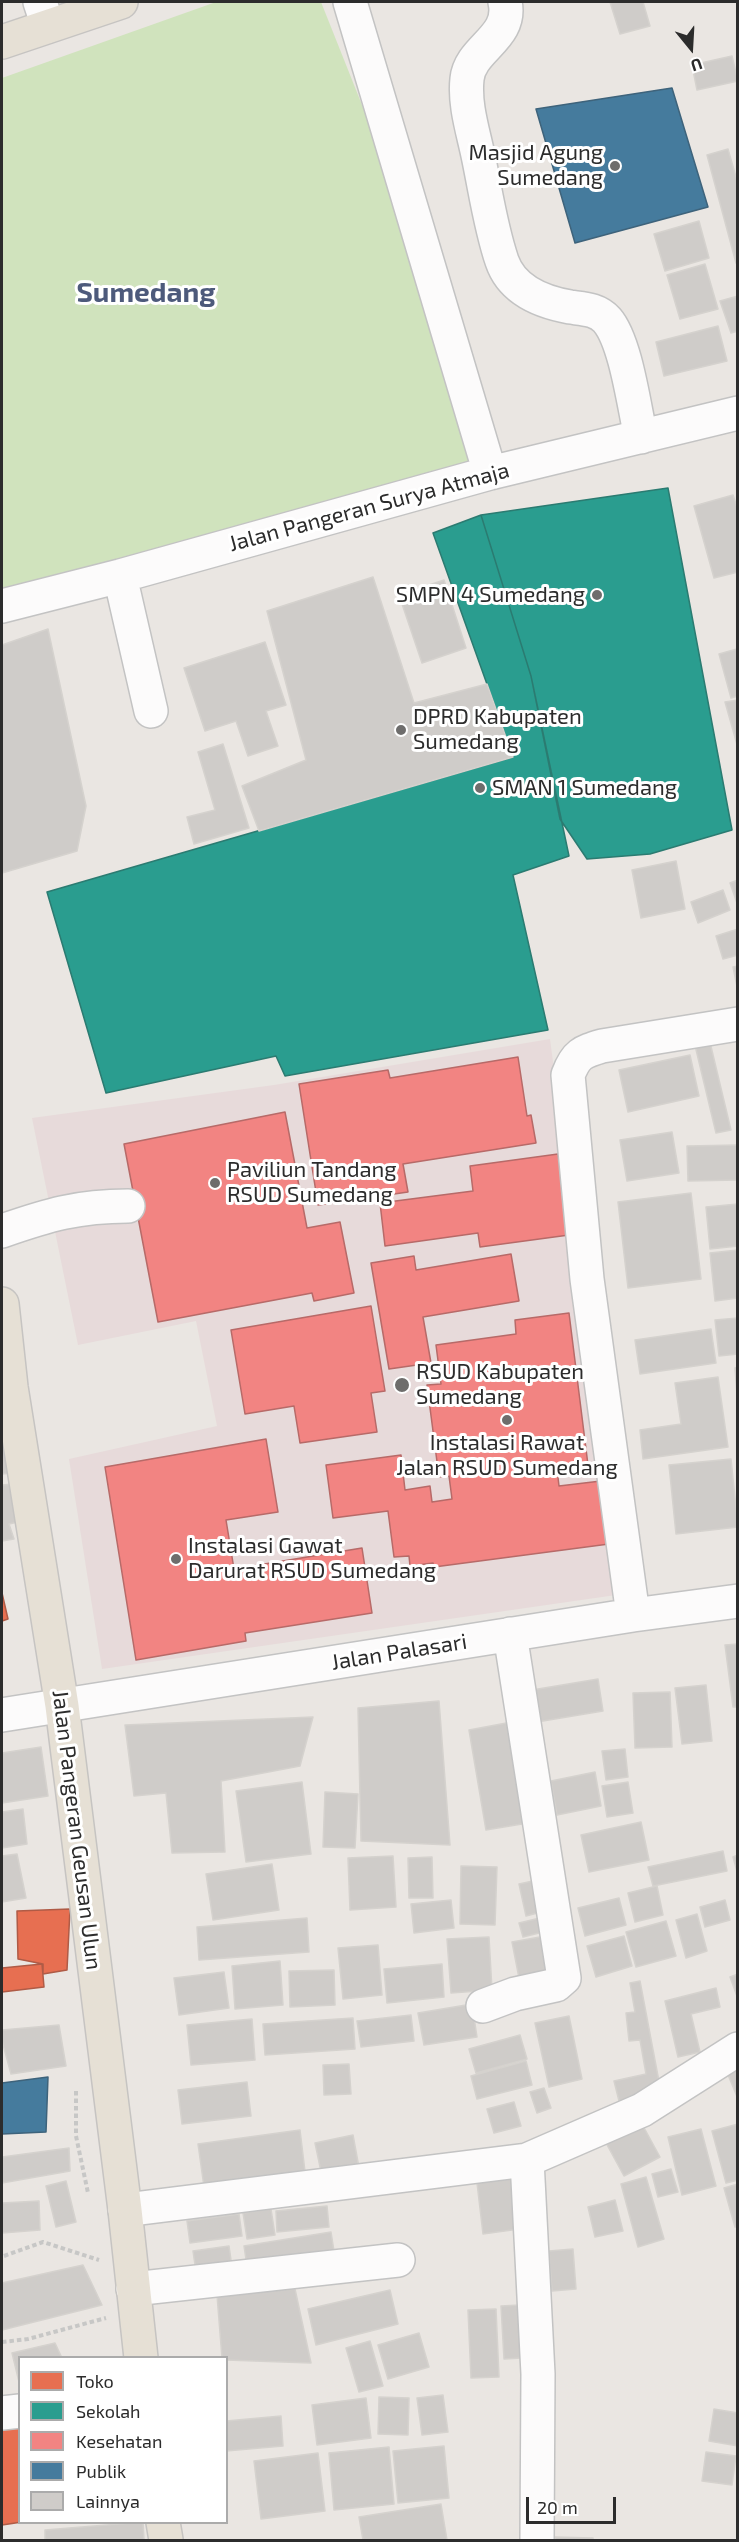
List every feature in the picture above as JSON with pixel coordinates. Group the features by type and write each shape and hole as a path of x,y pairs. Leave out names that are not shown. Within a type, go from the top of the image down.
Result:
{"main road":[{"path":"2,42 44,14 121,2"},
{"name":"Jalan Pangeran Geusan Ulun","path":"2,1304 6,1387 62,1706 141,2356"},
{"path":"163,2524 165,2541"}],"street":[{"path":"350,2 490,473"},
{"path":"505,2 507,10 503,25 492,43 472,61 467,78 468,105 494,233 503,264 513,282 529,294 569,307 588,309 601,314 609,323 619,340 641,437"},
{"name":"Jalan Pangeran Surya Atmaja","path":"2,606 120,576 490,473 738,413"},
{"path":"120,576 151,711"},
{"path":"633,1615 587,1279 568,1075 574,1060 584,1052 602,1046 738,1024"},
{"path":"2,1231 58,1212 102,1206 128,1206"},
{"name":"Jalan Palasari","path":"2,1715 510,1634 738,1601"},
{"path":"483,2006 515,1994 556,1985 564,1978 510,1634"},
{"path":"124,2210 527,2160 642,2110 738,2049"},
{"path":"527,2160 538,2374 537,2541"},
{"path":"133,2289 398,2260"},
{"path":"2,2413 18,2411"}],"path":[{"path":"4,2256 43,2242 99,2259 101,2271"},
{"path":"2,2342 28,2340 109,2318"}],"shaded area":[{"name":"RSUD Kabupaten Sumedang","path":"550,1039 623,1594 102,1669 69,1459 217,1426 196,1321 78,1345 32,1118 274,1085"}],"green space":[{"path":"216,2 321,2 411,228 486,470 2,601 2,78"}],"building: Toko":[{"path":"2,1593 8,1619 2,1621"},
{"path":"70,1909 67,1970 43,1974 43,1964 18,1959 17,1911"},
{"path":"42,1964 44,1987 2,1992 2,1968"},
{"path":"18,2425 18,2523 2,2525 2,2427"}],"building: Sekolah":[{"name":"SMPN 4 Sumedang","path":"668,488 732,830 650,854 587,859 560,819 531,676 481,515"},
{"name":"SMAN 1 Sumedang","path":"481,515 531,676 569,856 513,875 548,1030 285,1076 276,1056 106,1093 47,892 513,757 433,533"}],"building: Kesehatan":[{"path":"518,1057 527,1116 531,1115 536,1143 403,1164 408,1192 318,1205 299,1084 388,1070 390,1078"},
{"name":"Paviliun Tandang RSUD Sumedang","path":"285,1112 307,1228 340,1222 354,1293 314,1301 312,1293 158,1322 124,1144"},
{"path":"558,1154 569,1235 480,1247 478,1233 385,1246 380,1203 473,1191 470,1166"},
{"path":"511,1254 519,1301 423,1317 431,1363 389,1369 371,1263 414,1256 416,1270"},
{"path":"371,1306 385,1391 371,1393 377,1432 300,1443 294,1406 245,1414 231,1330"},
{"name":"Instalasi Rawat Jalan RSUD Sumedang","path":"569,1313 588,1465 557,1469 559,1486 601,1481 609,1544 434,1567 433,1563 410,1566 409,1556 394,1557 388,1511 333,1518 326,1465 401,1455 405,1490 430,1486 432,1502 452,1499 449,1476 439,1477 427,1385 441,1384 436,1345 516,1334 515,1320"},
{"name":"Instalasi Gawat Darurat RSUD Sumedang","path":"266,1439 278,1512 226,1520 234,1569 362,1548 372,1613 245,1633 246,1641 136,1660 105,1467"}],"building: Publik":[{"path":"672,88 708,207 575,243 536,109"},
{"path":"48,2077 46,2132 2,2134 2,2083"}],"building: Lainnya":[{"path":"610,2 643,2 650,26 620,34"},
{"path":"732,56 738,81 697,90 692,65"},
{"path":"728,149 738,184 736,263 707,155"},
{"path":"699,221 709,258 665,271 654,234"},
{"path":"705,264 718,309 680,319 667,275"},
{"path":"738,296 738,331 731,333 720,301"},
{"path":"718,326 727,361 664,376 656,342"},
{"path":"733,495 738,510 738,572 714,578 694,506"},
{"name":"DPRD Kabupaten Sumedang","path":"373,577 414,703 487,684 513,757 259,831 242,786 306,760 267,611"},
{"path":"444,580 466,648 422,663 399,595"},
{"path":"48,629 86,806 77,851 2,873 2,645"},
{"path":"265,642 286,705 266,711 278,746 248,756 236,721 205,731 184,668"},
{"path":"737,649 738,696 731,698 719,654"},
{"path":"738,700 738,748 725,702"},
{"path":"223,744 249,828 194,844 187,817 215,810 198,752"},
{"path":"676,861 685,909 641,918 632,870"},
{"path":"738,880 738,906 730,883"},
{"path":"723,890 730,910 698,923 691,902"},
{"path":"738,929 738,955 723,959 716,936"},
{"path":"738,966 738,991 733,967"},
{"path":"708,1034 731,1130 716,1133 693,1037"},
{"path":"690,1055 699,1096 628,1112 619,1070"},
{"path":"672,1132 679,1173 627,1181 620,1140"},
{"path":"738,1145 738,1180 688,1181 687,1146"},
{"path":"691,1193 701,1279 628,1288 618,1202"},
{"path":"738,1204 738,1246 710,1249 706,1207"},
{"path":"738,1250 738,1298 715,1301 710,1253"},
{"path":"738,1318 738,1354 719,1356 715,1320"},
{"path":"711,1329 716,1363 640,1374 635,1340"},
{"path":"738,1367 738,1395 737,1395 735,1368"},
{"path":"718,1377 728,1447 643,1459 640,1430 681,1424 675,1383"},
{"path":"2,1414 12,1473 2,1474"},
{"path":"731,1459 738,1527 676,1534 669,1465"},
{"path":"14,1484 32,1519 9,1524 14,1539 2,1541 2,1485"},
{"path":"738,1644 738,1707 733,1707 725,1645"},
{"path":"598,1679 603,1711 537,1722 532,1690"},
{"path":"706,1685 712,1741 682,1744 675,1688"},
{"path":"670,1692 672,1747 635,1748 633,1693"},
{"path":"439,1701 450,1845 361,1841 358,1708"},
{"path":"313,1717 300,1766 221,1781 225,1852 172,1853 166,1793 134,1796 125,1725"},
{"path":"517,1721 534,1822 486,1830 469,1730"},
{"path":"41,1747 48,1796 2,1803 2,1753"},
{"path":"625,1749 628,1777 606,1780 602,1751"},
{"path":"595,1772 601,1806 557,1815 551,1781"},
{"path":"302,1782 311,1854 246,1862 236,1791"},
{"path":"628,1782 633,1813 607,1817 602,1786"},
{"path":"325,1792 358,1794 355,1848 323,1847"},
{"path":"23,1809 27,1844 2,1848 2,1812"},
{"path":"641,1822 649,1860 589,1872 581,1835"},
{"path":"723,1851 727,1871 653,1886 648,1867"},
{"path":"17,1854 26,1898 2,1902 2,1856"},
{"path":"738,1855 738,1875 733,1857"},
{"path":"393,1856 396,1907 350,1910 348,1858"},
{"path":"432,1857 433,1898 409,1898 408,1858"},
{"path":"272,1864 279,1910 213,1920 206,1874"},
{"path":"461,1866 497,1867 495,1925 460,1924"},
{"path":"542,1879 549,1910 526,1916 519,1884"},
{"path":"657,1886 663,1915 635,1922 628,1893"},
{"path":"619,1898 626,1925 585,1936 578,1908"},
{"path":"451,1900 454,1928 414,1933 411,1904"},
{"path":"725,1900 730,1920 705,1927 700,1907"},
{"path":"697,1914 707,1951 686,1958 676,1920"},
{"path":"548,1916 551,1930 523,1937 519,1923"},
{"path":"307,1918 309,1952 199,1960 197,1927"},
{"path":"666,1921 676,1956 636,1967 626,1932"},
{"path":"551,1935 559,1975 520,1983 512,1942"},
{"path":"624,1936 632,1966 596,1977 587,1946"},
{"path":"489,1937 492,1990 451,1993 447,1939"},
{"path":"378,1945 382,1995 343,1999 338,1948"},
{"path":"280,1961 283,2005 235,2009 232,1966"},
{"path":"442,1964 444,1997 387,2003 384,1969"},
{"path":"334,1970 335,2005 290,2007 289,1971"},
{"path":"224,1972 229,2008 179,2015 174,1978"},
{"path":"738,1974 738,1999 730,1977"},
{"path":"640,1981 661,2092 619,2101 614,2081 646,2074 640,2040 629,2041 626,2013 635,2012 630,1983"},
{"path":"716,1988 720,2007 691,2014 700,2052 678,2057 665,2001"},
{"path":"472,2004 477,2037 424,2045 418,2013"},
{"path":"411,2015 414,2041 361,2047 357,2021"},
{"path":"569,2016 582,2079 549,2087 535,2023"},
{"path":"353,2018 355,2049 265,2055 263,2024"},
{"path":"252,2019 255,2060 191,2065 187,2025"},
{"path":"59,2025 66,2066 11,2074 2,2041 2,2030"},
{"path":"520,2035 527,2059 476,2073 469,2049"},
{"path":"526,2061 532,2085 477,2099 471,2076"},
{"path":"349,2064 351,2094 324,2095 323,2065"},
{"path":"738,2066 738,2099 726,2070"},
{"path":"247,2082 251,2116 182,2124 178,2090"},
{"path":"544,2088 551,2108 537,2113 530,2092"},
{"path":"514,2102 521,2126 494,2133 487,2109"},
{"path":"642,2124 660,2157 624,2176 606,2143"},
{"path":"738,2124 738,2180 726,2183 712,2131"},
{"path":"701,2129 716,2186 682,2195 668,2137"},
{"path":"300,2130 306,2180 205,2194 198,2144"},
{"path":"353,2135 360,2173 323,2181 315,2143"},
{"path":"69,2148 70,2171 2,2183 2,2157"},
{"path":"671,2169 678,2192 658,2197 652,2174"},
{"path":"646,2177 664,2239 638,2247 621,2184"},
{"path":"513,2179 519,2229 483,2234 477,2183"},
{"path":"66,2181 76,2222 56,2227 46,2186"},
{"path":"738,2184 738,2226 735,2227 724,2188"},
{"path":"615,2200 623,2231 595,2237 588,2207"},
{"path":"39,2201 40,2230 2,2233 2,2203"},
{"path":"327,2206 329,2227 277,2232 276,2211"},
{"path":"271,2209 275,2235 247,2239 243,2213"},
{"path":"239,2214 242,2236 190,2243 187,2221"},
{"path":"331,2232 334,2251 247,2266 244,2246"},
{"path":"229,2246 232,2267 196,2272 193,2251"},
{"path":"573,2249 576,2289 552,2291 549,2251"},
{"path":"83,2265 102,2305 2,2330 2,2283"},
{"path":"295,2289 311,2363 228,2360 228,2356 222,2356 217,2295"},
{"path":"390,2290 398,2324 316,2345 308,2309"},
{"path":"520,2305 522,2358 504,2359 501,2306"},
{"path":"496,2309 499,2377 471,2378 468,2310"},
{"path":"419,2333 429,2367 388,2379 378,2345"},
{"path":"370,2341 383,2386 359,2392 346,2348"},
{"path":"55,2343 61,2356 18,2356 18,2378 12,2353"},
{"path":"443,2395 448,2432 422,2435 417,2398"},
{"path":"379,2397 409,2398 408,2435 378,2434"},
{"path":"366,2398 371,2438 317,2445 312,2405"},
{"path":"714,2409 738,2413 738,2446 709,2441"},
{"path":"281,2416 283,2446 228,2451 228,2421"},
{"path":"444,2446 449,2498 398,2503 393,2451"},
{"path":"389,2447 394,2504 334,2510 329,2453"},
{"path":"706,2452 736,2456 732,2485 702,2481"},
{"path":"318,2453 325,2511 261,2519 254,2461"},
{"path":"441,2504 447,2540 363,2540 359,2517"},
{"path":"143,2524 144,2540 45,2540 45,2530"},
{"path":"555,2537 593,2538 593,2540 555,2540"}],"place":[{"name":"Masjid Agung Sumedang","path":"615,166"},
{"name":"SMPN 4 Sumedang","path":"597,595"},
{"name":"DPRD Kabupaten Sumedang","path":"401,730"},
{"name":"SMAN 1 Sumedang","path":"480,788"},
{"name":"Paviliun Tandang RSUD Sumedang","path":"215,1183"},
{"name":"RSUD Kabupaten Sumedang","path":"402,1385"},
{"name":"Instalasi Rawat Jalan RSUD Sumedang","path":"507,1420"},
{"name":"Instalasi Gawat Darurat RSUD Sumedang","path":"176,1559"}],"district":[{"name":"Sumedang","path":"146,293"}]}
